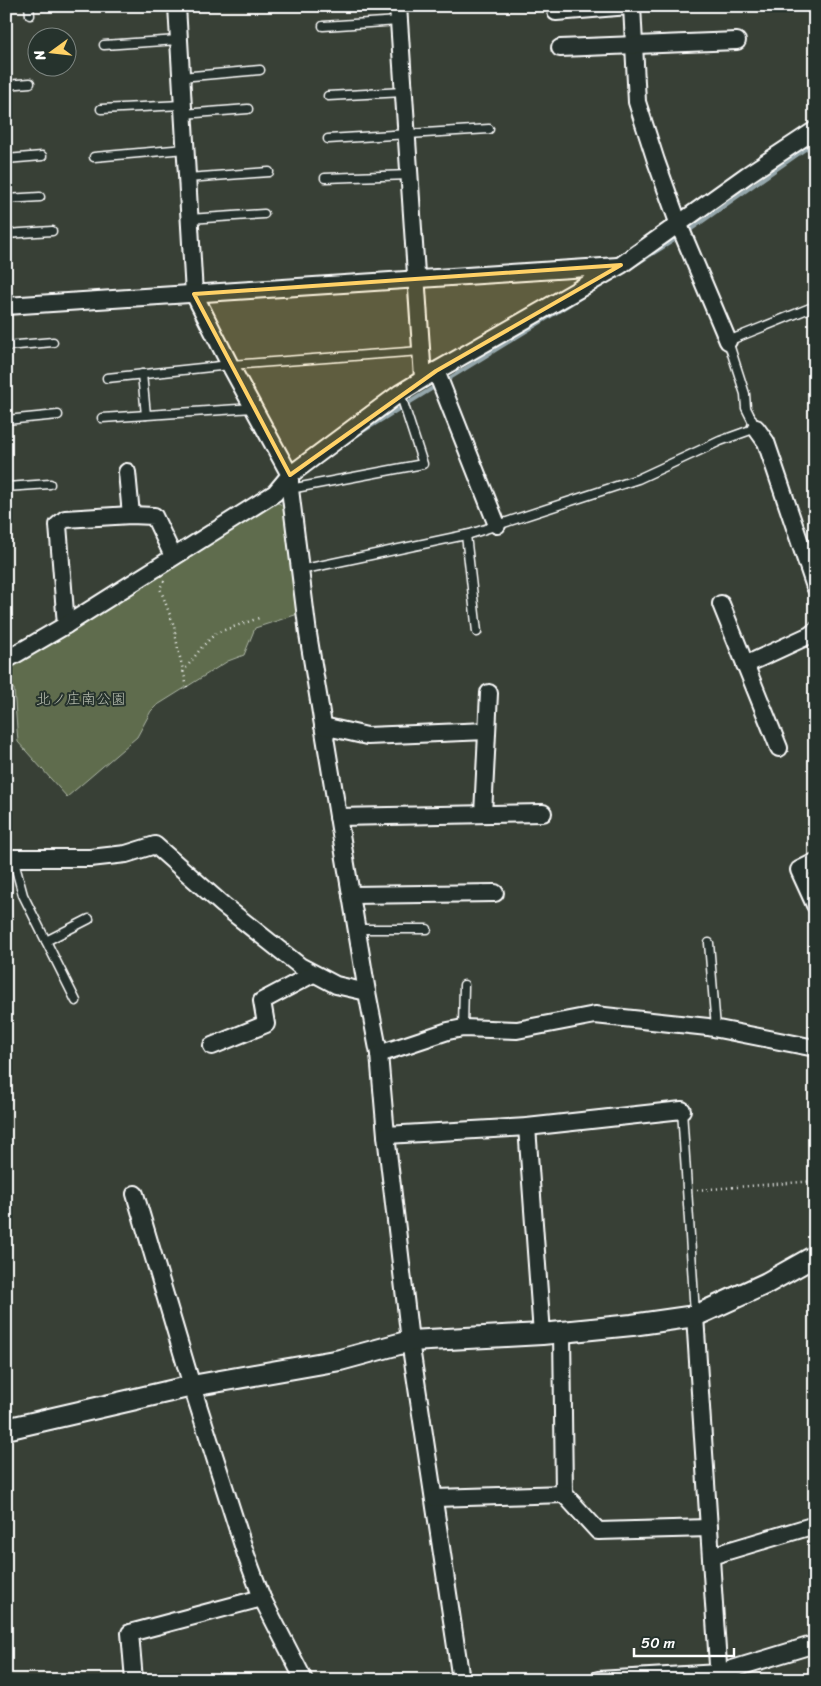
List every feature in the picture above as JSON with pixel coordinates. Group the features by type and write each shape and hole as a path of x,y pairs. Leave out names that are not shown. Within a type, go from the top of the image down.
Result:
{"street":[{"path":"176,6 194,294 290,482 308,634 379,1054 386,1135 410,1340 461,1680"},
{"path":"556,12 631,6 637,102 679,225 728,341"},
{"path":"399,14 421,351 429,374 497,525"},
{"path":"560,48 737,41"},
{"path":"6,660 66,625 274,493 400,393 429,374 621,265 746,175 815,130"},
{"path":"6,306 621,265"},
{"path":"756,428 766,442 815,587"},
{"path":"127,472 131,515"},
{"path":"66,625 58,525 65,519 131,515 154,516 172,556"},
{"path":"721,604 779,748"},
{"path":"746,665 813,637"},
{"path":"484,814 489,693"},
{"path":"323,726 367,736 487,731"},
{"path":"338,817 544,813"},
{"path":"10,858 90,858 126,854 155,845 223,905 276,948 313,974 336,985 367,992"},
{"path":"815,862 799,870 815,905"},
{"path":"351,895 495,893"},
{"path":"212,1046 266,1024 262,1001 313,974"},
{"path":"379,1054 448,1031 463,1028 517,1030 595,1014 716,1028 815,1048"},
{"path":"386,1135 527,1128 682,1110"},
{"path":"527,1128 542,1334"},
{"path":"135,1194 192,1386 246,1555 262,1598 304,1680"},
{"path":"6,1429 192,1386 340,1360 410,1340 542,1334 632,1325 695,1316 815,1256"},
{"path":"695,1316 719,1676"},
{"path":"562,1332 564,1494 598,1531 709,1528"},
{"path":"434,1498 564,1494"},
{"path":"711,1556 815,1526"},
{"path":"134,1680 130,1633 262,1598"},
{"path":"598,1680 719,1676 815,1644"}],"lane":[{"path":"29,6 30,16"},
{"path":"323,26 399,14"},
{"path":"104,45 178,40"},
{"path":"181,77 260,70"},
{"path":"6,85 30,83"},
{"path":"328,96 404,92"},
{"path":"101,109 248,109"},
{"path":"328,139 489,129"},
{"path":"94,157 185,148"},
{"path":"6,159 42,156"},
{"path":"187,178 269,172"},
{"path":"325,178 410,175"},
{"path":"6,199 40,197"},
{"path":"189,219 264,214"},
{"path":"6,234 52,231"},
{"path":"300,570 466,535 638,479 720,441 756,428 746,408 745,394 728,341 815,306"},
{"path":"6,346 53,342"},
{"path":"107,378 230,365 421,351"},
{"path":"142,374 146,415"},
{"path":"290,482 423,464 400,393"},
{"path":"102,418 253,408"},
{"path":"6,420 58,416"},
{"path":"6,486 50,484"},
{"path":"466,535 477,632"},
{"path":"10,858 23,895 76,1001"},
{"path":"46,941 89,919"},
{"path":"357,929 427,929"},
{"path":"709,944 716,1028"},
{"path":"463,1028 464,985"},
{"path":"682,1110 695,1316"}],"path":[{"path":"172,556 170,569 160,588 174,626 187,687"},
{"path":"183,672 202,647 216,633 262,617"},
{"path":"688,1191 815,1181"}],"highlighted area":[{"path":"621,265 436,371 290,475 194,294"}],"green space":[{"name":"北ノ庄南公園","path":"273,501 285,506 301,613 255,628 244,655 228,661 156,706 151,711 137,737 67,797 18,742 14,689 6,685 6,668"}],"waterway":[{"path":"687,232 815,142"},
{"path":"636,264 679,237"},
{"path":"445,381 596,288"},
{"path":"355,436 436,386"}]}
